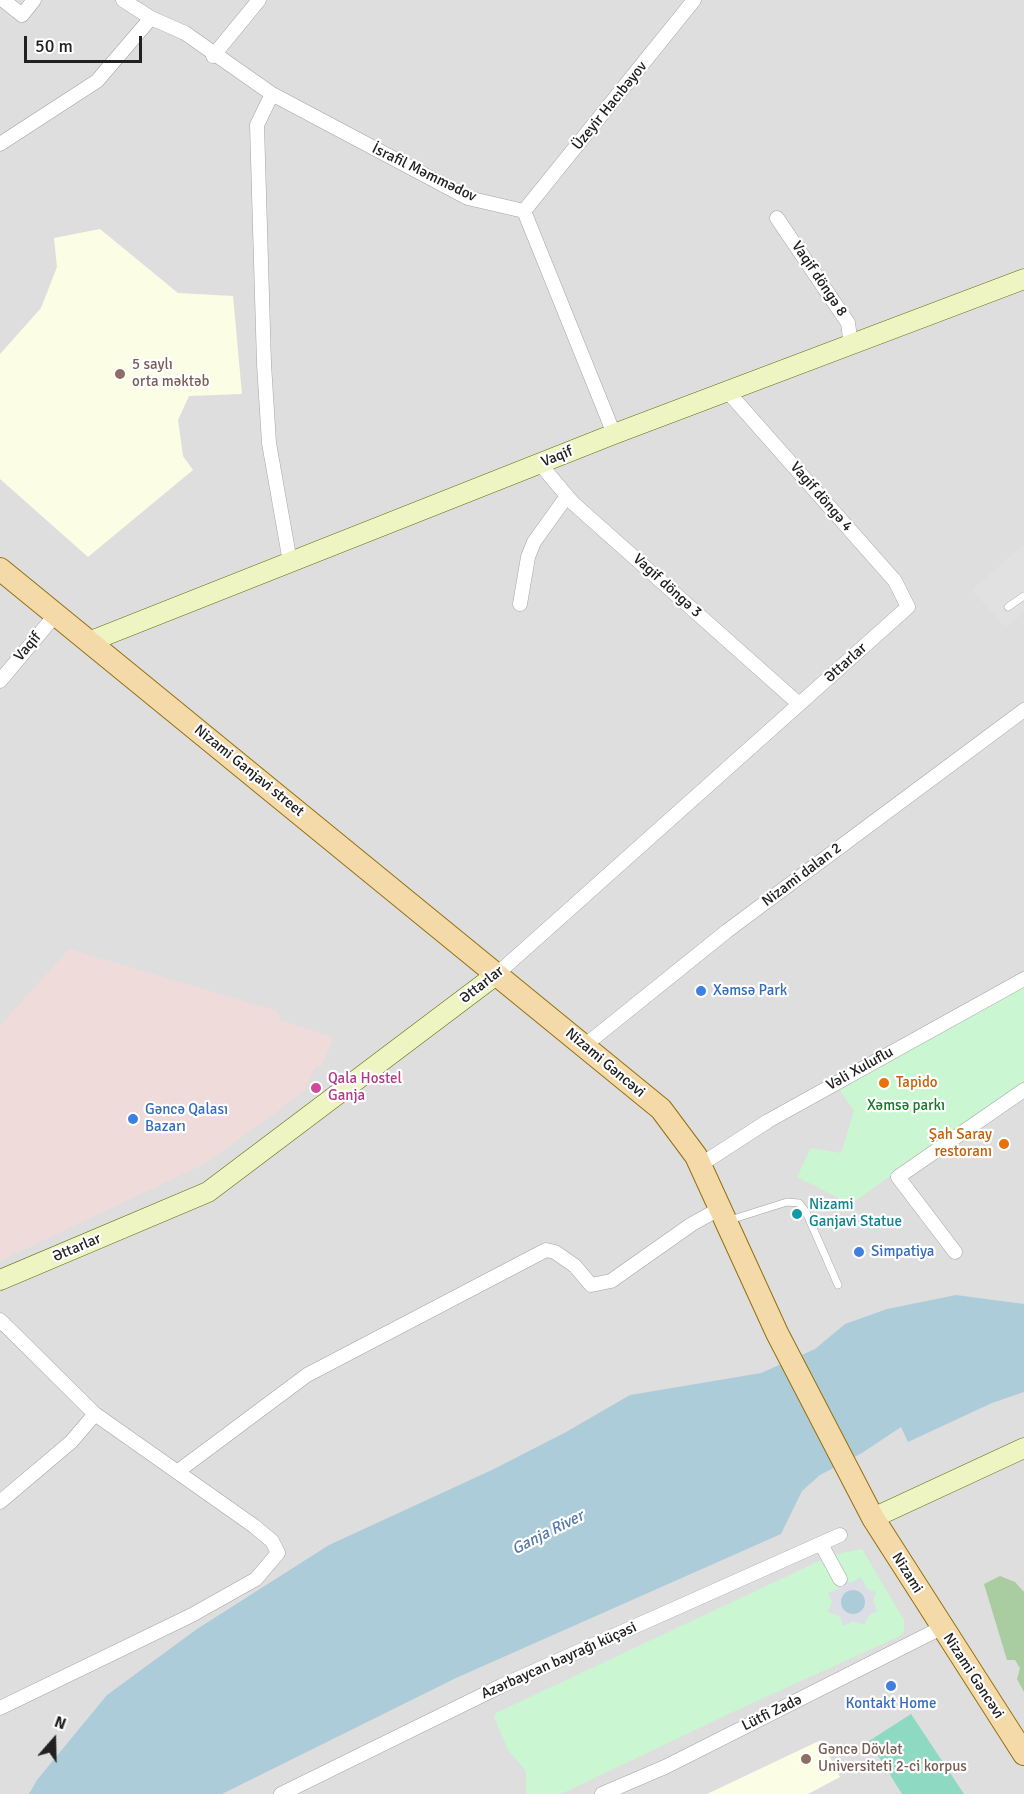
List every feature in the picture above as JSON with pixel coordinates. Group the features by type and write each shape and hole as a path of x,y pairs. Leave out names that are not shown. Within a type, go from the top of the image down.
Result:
{"main road":[{"name":"Nizami Ganjavi street","path":"0,569 57,613 497,974"},
{"name":"Nizami Gəncəvi","path":"497,974 661,1109 700,1165 722,1216"},
{"name":"Nizami","path":"722,1216 777,1333 873,1518 941,1628"},
{"name":"Nizami Gəncəvi","path":"941,1628 1024,1754"}],"street":[{"path":"3,0 22,15 34,0"},
{"name":"İsrafil Məmmədov","path":"123,0 151,18 184,33 213,56 272,94 468,198 524,211"},
{"path":"213,56 260,0"},
{"name":"Üzeyir Hacıbəyov","path":"524,211 694,0"},
{"path":"0,144 97,81 151,18"},
{"path":"272,94 257,126 264,364 268,443 290,562"},
{"path":"524,211 615,434"},
{"name":"Vaqif döngə 8","path":"777,218 848,323 851,345"},
{"name":"Vaqif","path":"91,641 615,434 1024,279"},
{"name":"Vagif döngə 4","path":"728,392 895,581 908,607"},
{"name":"Vagif döngə 3","path":"540,464 567,496 799,705"},
{"path":"520,604 528,557 534,542 567,496"},
{"name":"Əttarlar","path":"0,1280 208,1192 497,974 908,607"},
{"name":"Vaqif","path":"0,681 57,613"},
{"name":"Nizami dalan 2","path":"584,1046 727,931 1024,710"},
{"name":"Vəli Xuluflu","path":"700,1165 768,1121 1024,979"},
{"path":"955,1252 898,1177 1024,1090"},
{"path":"177,1472 307,1375 546,1250 555,1252 575,1266 591,1285 611,1281 692,1224 722,1216"},
{"path":"0,1320 95,1414 254,1526 272,1541 278,1553 256,1579 192,1615 0,1708"},
{"path":"0,1502 71,1442 95,1414"},
{"path":"873,1518 1024,1448"},
{"name":"Azərbaycan bayrağı küçəsi","path":"281,1794 501,1686 840,1535"},
{"path":"821,1544 840,1579"},
{"name":"Lütfi Zadə","path":"608,1793 665,1767 941,1628"}],"lane":[{"path":"1008,607 1024,596"},
{"path":"722,1216 787,1202 799,1203 806,1212 838,1285"}],"shaded area":[{"path":"0,0 1024,0 1024,1794 0,1794"},
{"name":"5 saylı orta məktəb","path":"100,229 178,293 233,296 242,394 189,396 178,420 183,456 193,470 88,557 0,479 0,354 41,308 57,267 54,238"},
{"path":"1024,544 1024,613 1005,627 972,590"},
{"name":"Gəncə Qalası Bazarı","path":"69,949 277,1011 280,1020 333,1038 322,1066 315,1067 305,1091 206,1163 0,1261 0,1026"},
{"path":"861,1577 867,1589 876,1592 873,1601 877,1611 869,1615 864,1625 853,1621 843,1626 840,1616 828,1612 832,1602 828,1593 838,1589 840,1579 851,1583"},
{"name":"Gəncə Dövlət Universiteti 2-ci korpus","path":"821,1740 840,1777 808,1794 707,1794"}],"green space":[{"name":"Xəmsə parkı","path":"1024,985 1024,1081 851,1204 797,1177 811,1148 841,1153 854,1111 839,1089"},
{"path":"862,1549 904,1620 904,1632 898,1637 561,1794 526,1794 526,1771 508,1750 494,1717 496,1713 832,1555"},
{"path":"1000,1576 1015,1582 1024,1592 1024,1692 1017,1679 1020,1668 1015,1660 1007,1660 984,1584"},
{"path":"911,1714 964,1794 902,1794 869,1741"}],"water":[{"name":"Ganja River","path":"956,1295 1024,1304 1024,1392 992,1403 908,1442 901,1427 862,1453 820,1475 802,1491 781,1534 456,1678 222,1794 29,1794 37,1780 107,1695 197,1629 329,1545 494,1469 566,1432 630,1395 761,1373 815,1349 845,1324 887,1309"},
{"path":"853,1590 861,1594 865,1602 861,1610 853,1614 845,1610 841,1602 845,1594"}],"place":[{"name":"5 saylı orta məktəb","path":"120,374"},
{"name":"Xəmsə Park","path":"701,991"},
{"name":"Tapido","path":"884,1083"},
{"name":"Qala Hostel Ganja","path":"316,1088"},
{"name":"Gəncə Qalası Bazarı","path":"133,1119"},
{"name":"Şah Saray restoranı","path":"1004,1144"},
{"name":"Nizami Ganjavi Statue","path":"797,1214"},
{"name":"Simpatiya","path":"859,1252"},
{"name":"Kontakt Home","path":"891,1686"},
{"name":"Gəncə Dövlət Universiteti 2-ci korpus","path":"806,1759"}]}
